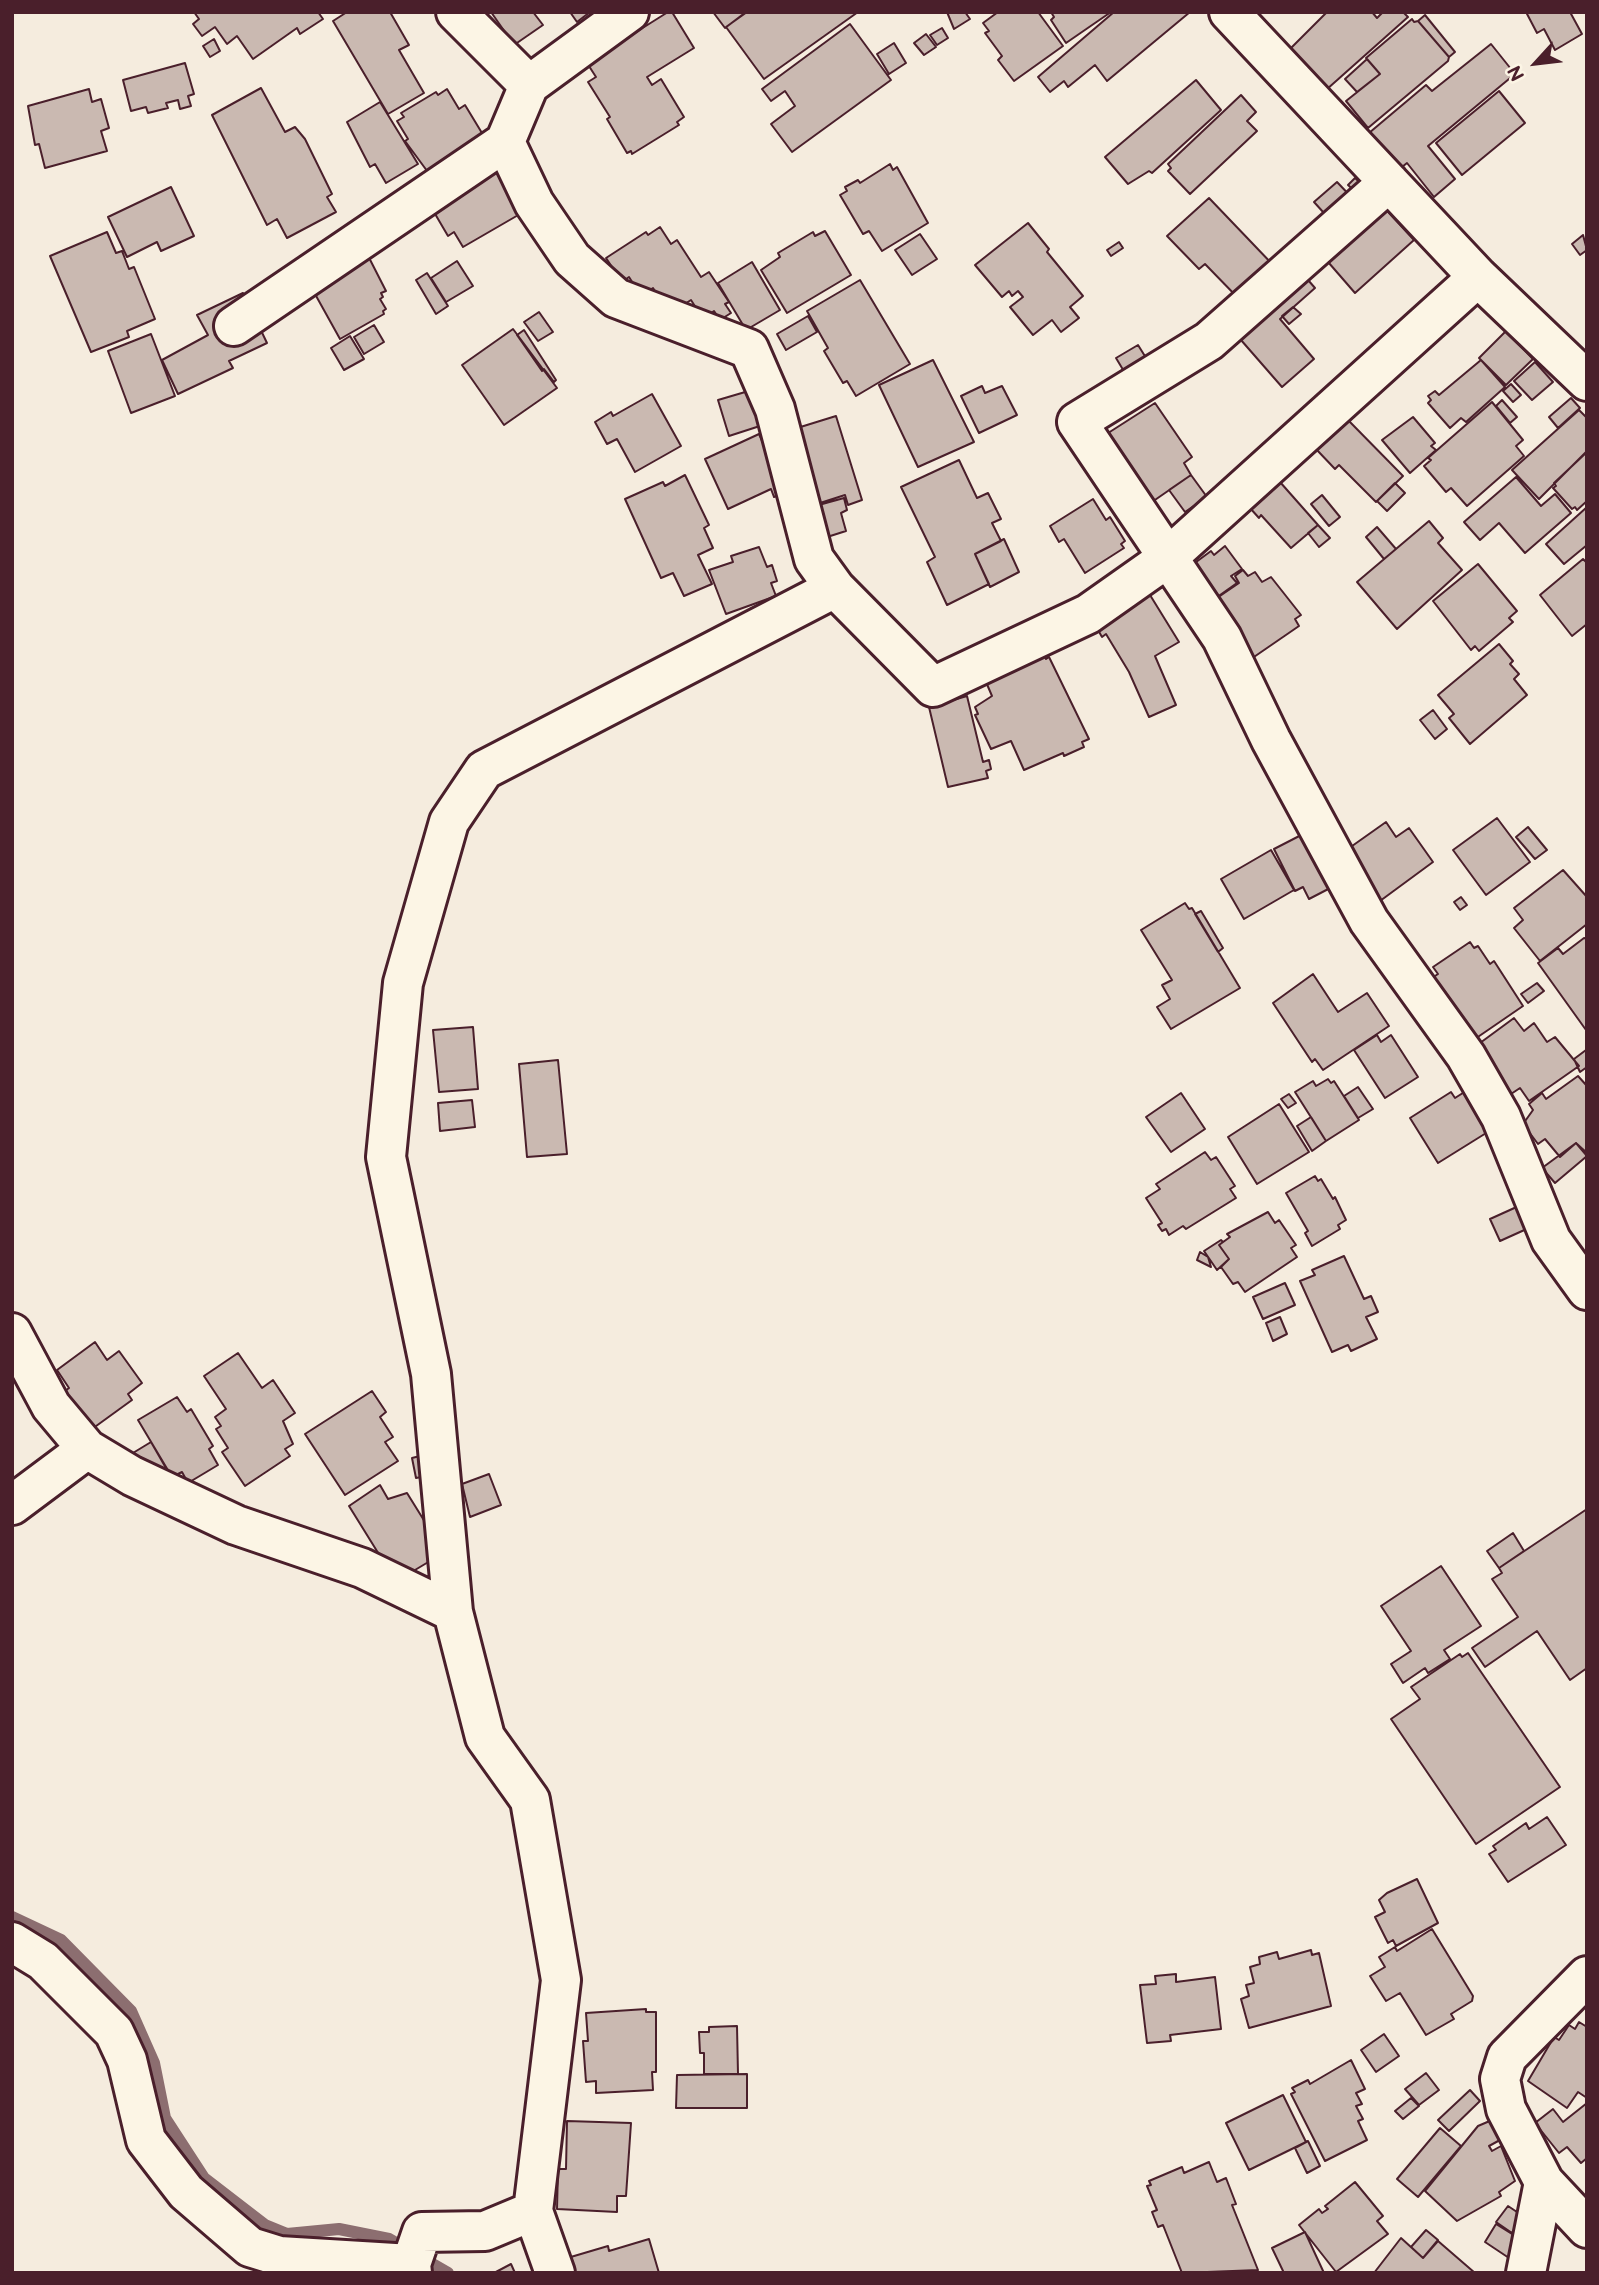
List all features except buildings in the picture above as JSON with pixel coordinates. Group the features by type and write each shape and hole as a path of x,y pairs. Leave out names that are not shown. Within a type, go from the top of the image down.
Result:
{"street":[{"path":"456,12 529,85"},
{"path":"234,326 505,142 529,85 629,12"},
{"path":"1229,12 1478,277 1587,381"},
{"path":"505,142 534,203 572,259 616,298 749,349 775,410 814,559 835,588 933,687 1088,614 1166,559 1478,277"},
{"path":"1389,182 1209,341 1077,422 1166,559 1222,638 1271,740 1369,921 1466,1056 1501,1117 1551,1240 1587,1290"},
{"path":"555,2273 533,2211 561,1980 530,1800 485,1737 453,1612 431,1374 386,1157 402,984 449,822 484,770 835,588"},
{"path":"12,1333 51,1406 87,1450 132,1476 236,1525 362,1568 453,1612"},
{"path":"12,1505 87,1450"},
{"path":"12,1942 43,1961 114,2032 127,2060 146,2140 186,2192 250,2248 279,2256 414,2260 422,2232 485,2231 533,2211"},
{"path":"1587,1976 1507,2057 1500,2079 1506,2109 1544,2182 1587,2228"},
{"path":"1526,2273 1544,2182"}],"waterway":[{"path":"12,1917 61,1940 131,2011 154,2063 165,2118 204,2178 265,2225 287,2234 339,2229 389,2239 448,2273"}]}
